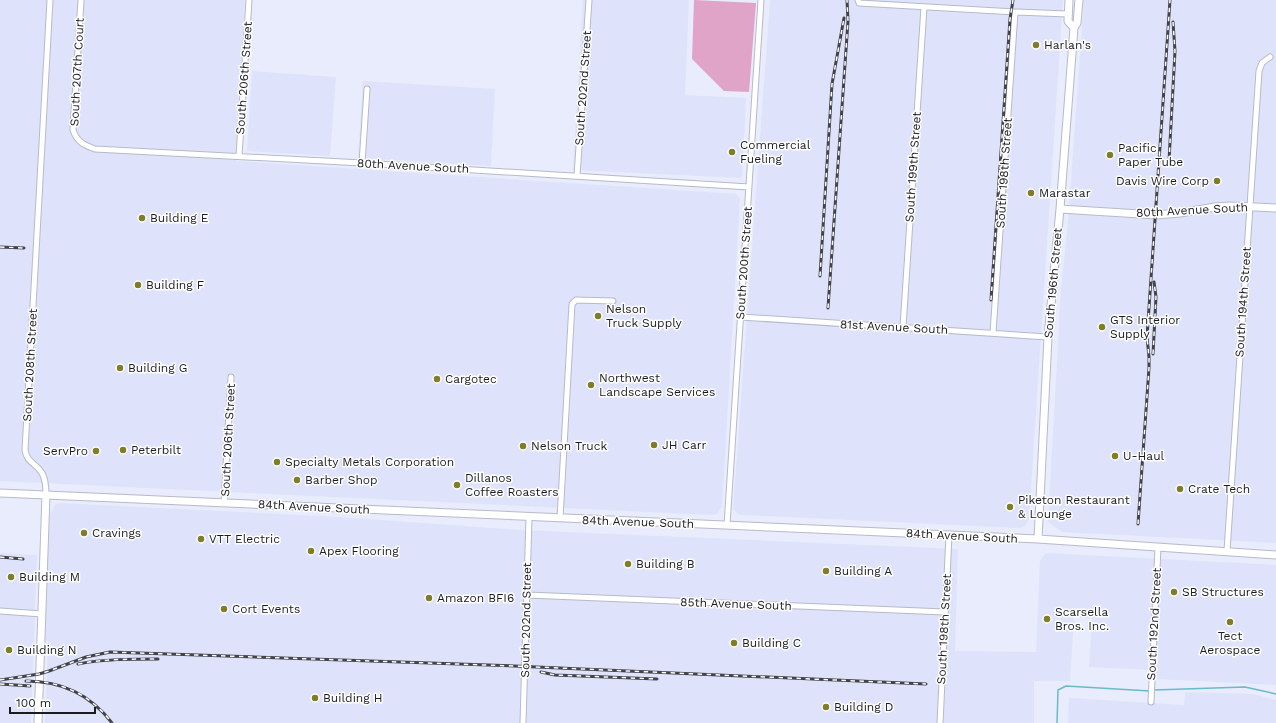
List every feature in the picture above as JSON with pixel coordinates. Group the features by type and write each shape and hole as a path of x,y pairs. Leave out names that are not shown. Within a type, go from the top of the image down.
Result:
{"main road":[{"name":"South 196th Street","path":"1069,0 1068,21 1074,28"},
{"name":"South 196th Street","path":"1038,539 1048,337 1060,210 1074,28 1077,23 1079,0"},
{"name":"80th Avenue South","path":"1060,210 1156,215 1215,207 1250,206 1276,208"},
{"name":"84th Avenue South","path":"0,493 1038,539 1276,555"},
{"name":"South 208th Street","path":"38,723 46,495"}],"street":[{"name":"South 208th Street","path":"46,495 44,478 41,472 28,459 26,450 50,0"},
{"name":"South 207th Court","path":"79,142 73,130 81,0"},
{"name":"South 206th Street","path":"239,156 249,0"},
{"name":"South 202nd Street","path":"577,176 589,0"},
{"name":"South 200th Street","path":"727,525 761,0"},
{"path":"858,0 859,3 1068,14"},
{"name":"South 199th Street","path":"903,328 924,7"},
{"name":"South 198th Street","path":"994,333 1015,12"},
{"name":"South 194th Street","path":"1227,551 1259,71 1262,63 1270,57"},
{"path":"362,163 367,89"},
{"name":"80th Avenue South","path":"79,142 94,149 362,163 749,187"},
{"path":"560,518 572,304 576,300 613,301"},
{"name":"81st Avenue South","path":"740,317 1048,337"},
{"name":"South 206th Street","path":"224,503 232,377"},
{"name":"South 202nd Street","path":"523,723 529,517"},
{"name":"South 198th Street","path":"940,723 949,535"},
{"name":"South 192nd Street","path":"1151,702 1158,547"},
{"name":"85th Avenue South","path":"527,595 945,612"},
{"path":"0,611 42,614"}],"shaded area":[{"path":"0,0 245,0 236,161 736,194 740,198 722,507 717,514 712,515 0,481"},
{"path":"583,0 689,0 685,95 746,98 741,178 573,170"},
{"path":"694,0 756,3 749,92 724,91 692,59"},
{"path":"770,0 1063,0 1029,519 1026,525 1020,528 744,515 738,514 733,509"},
{"path":"1084,0 1276,0 1276,543 1062,532 1048,522 1061,289 1068,222"},
{"path":"252,71 336,77 330,156 247,151"},
{"path":"363,81 495,89 491,166 358,158"},
{"path":"59,503 339,517 519,530 958,549 955,651 1036,652 1040,561 1046,553 1276,565 1276,685 1156,679 1156,670 1089,667 1092,619 1074,617 1070,681 1034,681 1034,723 45,723 48,641 44,640 50,512 52,512 54,506"},
{"path":"0,553 37,555 31,723 0,723"},
{"path":"1185,692 1253,694 1276,700 1276,723 1068,723 1069,698 1184,705"}],"waterway":[{"path":"1057,723 1058,690 1066,686 1150,691"},
{"path":"1154,690 1245,687 1276,694"}],"railway":[{"path":"828,308 848,21 847,0"},
{"path":"991,300 1010,19 1013,0"},
{"path":"1138,524 1149,368 1147,337 1170,0"},
{"path":"820,276 832,84 844,18"},
{"path":"1169,161 1175,51 1173,22"},
{"path":"0,247 24,248"},
{"path":"1153,354 1156,297 1154,282"},
{"path":"0,557 23,559"},
{"path":"0,680 39,674 86,657 110,652 514,666 926,684"},
{"path":"78,664 108,660 158,659"},
{"path":"541,672 555,675 657,679"},
{"path":"26,681 51,683 74,691 94,704 112,723"},
{"path":"0,684 30,686"}],"place":[{"name":"Harlan's","path":"1036,45"},
{"name":"Commercial Fueling","path":"732,152"},
{"name":"Pacific Paper Tube","path":"1110,155"},
{"name":"Davis Wire Corp","path":"1217,181"},
{"name":"Marastar","path":"1031,193"},
{"name":"Building E","path":"142,218"},
{"name":"Building F","path":"138,285"},
{"name":"Nelson Truck Supply","path":"598,316"},
{"name":"GTS Interior Supply","path":"1102,327"},
{"name":"Building G","path":"120,368"},
{"name":"Cargotec","path":"437,379"},
{"name":"Northwest Landscape Services","path":"591,385"},
{"name":"JH Carr","path":"654,445"},
{"name":"Nelson Truck","path":"523,446"},
{"name":"Peterbilt","path":"123,450"},
{"name":"ServPro","path":"96,451"},
{"name":"U-Haul","path":"1115,456"},
{"name":"Specialty Metals Corporation","path":"277,462"},
{"name":"Barber Shop","path":"297,480"},
{"name":"Dillanos Coffee Roasters","path":"457,485"},
{"name":"Crate Tech","path":"1180,489"},
{"name":"Piketon Restaurant & Lounge","path":"1010,507"},
{"name":"Cravings","path":"84,533"},
{"name":"VTT Electric","path":"201,539"},
{"name":"Apex Flooring","path":"311,551"},
{"name":"Building B","path":"628,564"},
{"name":"Building A","path":"826,571"},
{"name":"Building M","path":"11,577"},
{"name":"SB Structures","path":"1174,592"},
{"name":"Amazon BFI6","path":"429,598"},
{"name":"Cort Events","path":"224,609"},
{"name":"Scarsella Bros. Inc.","path":"1047,619"},
{"name":"Tect Aerospace","path":"1230,622"},
{"name":"Building C","path":"734,643"},
{"name":"Building N","path":"9,650"},
{"name":"Building H","path":"315,698"},
{"name":"Building D","path":"826,707"}]}
